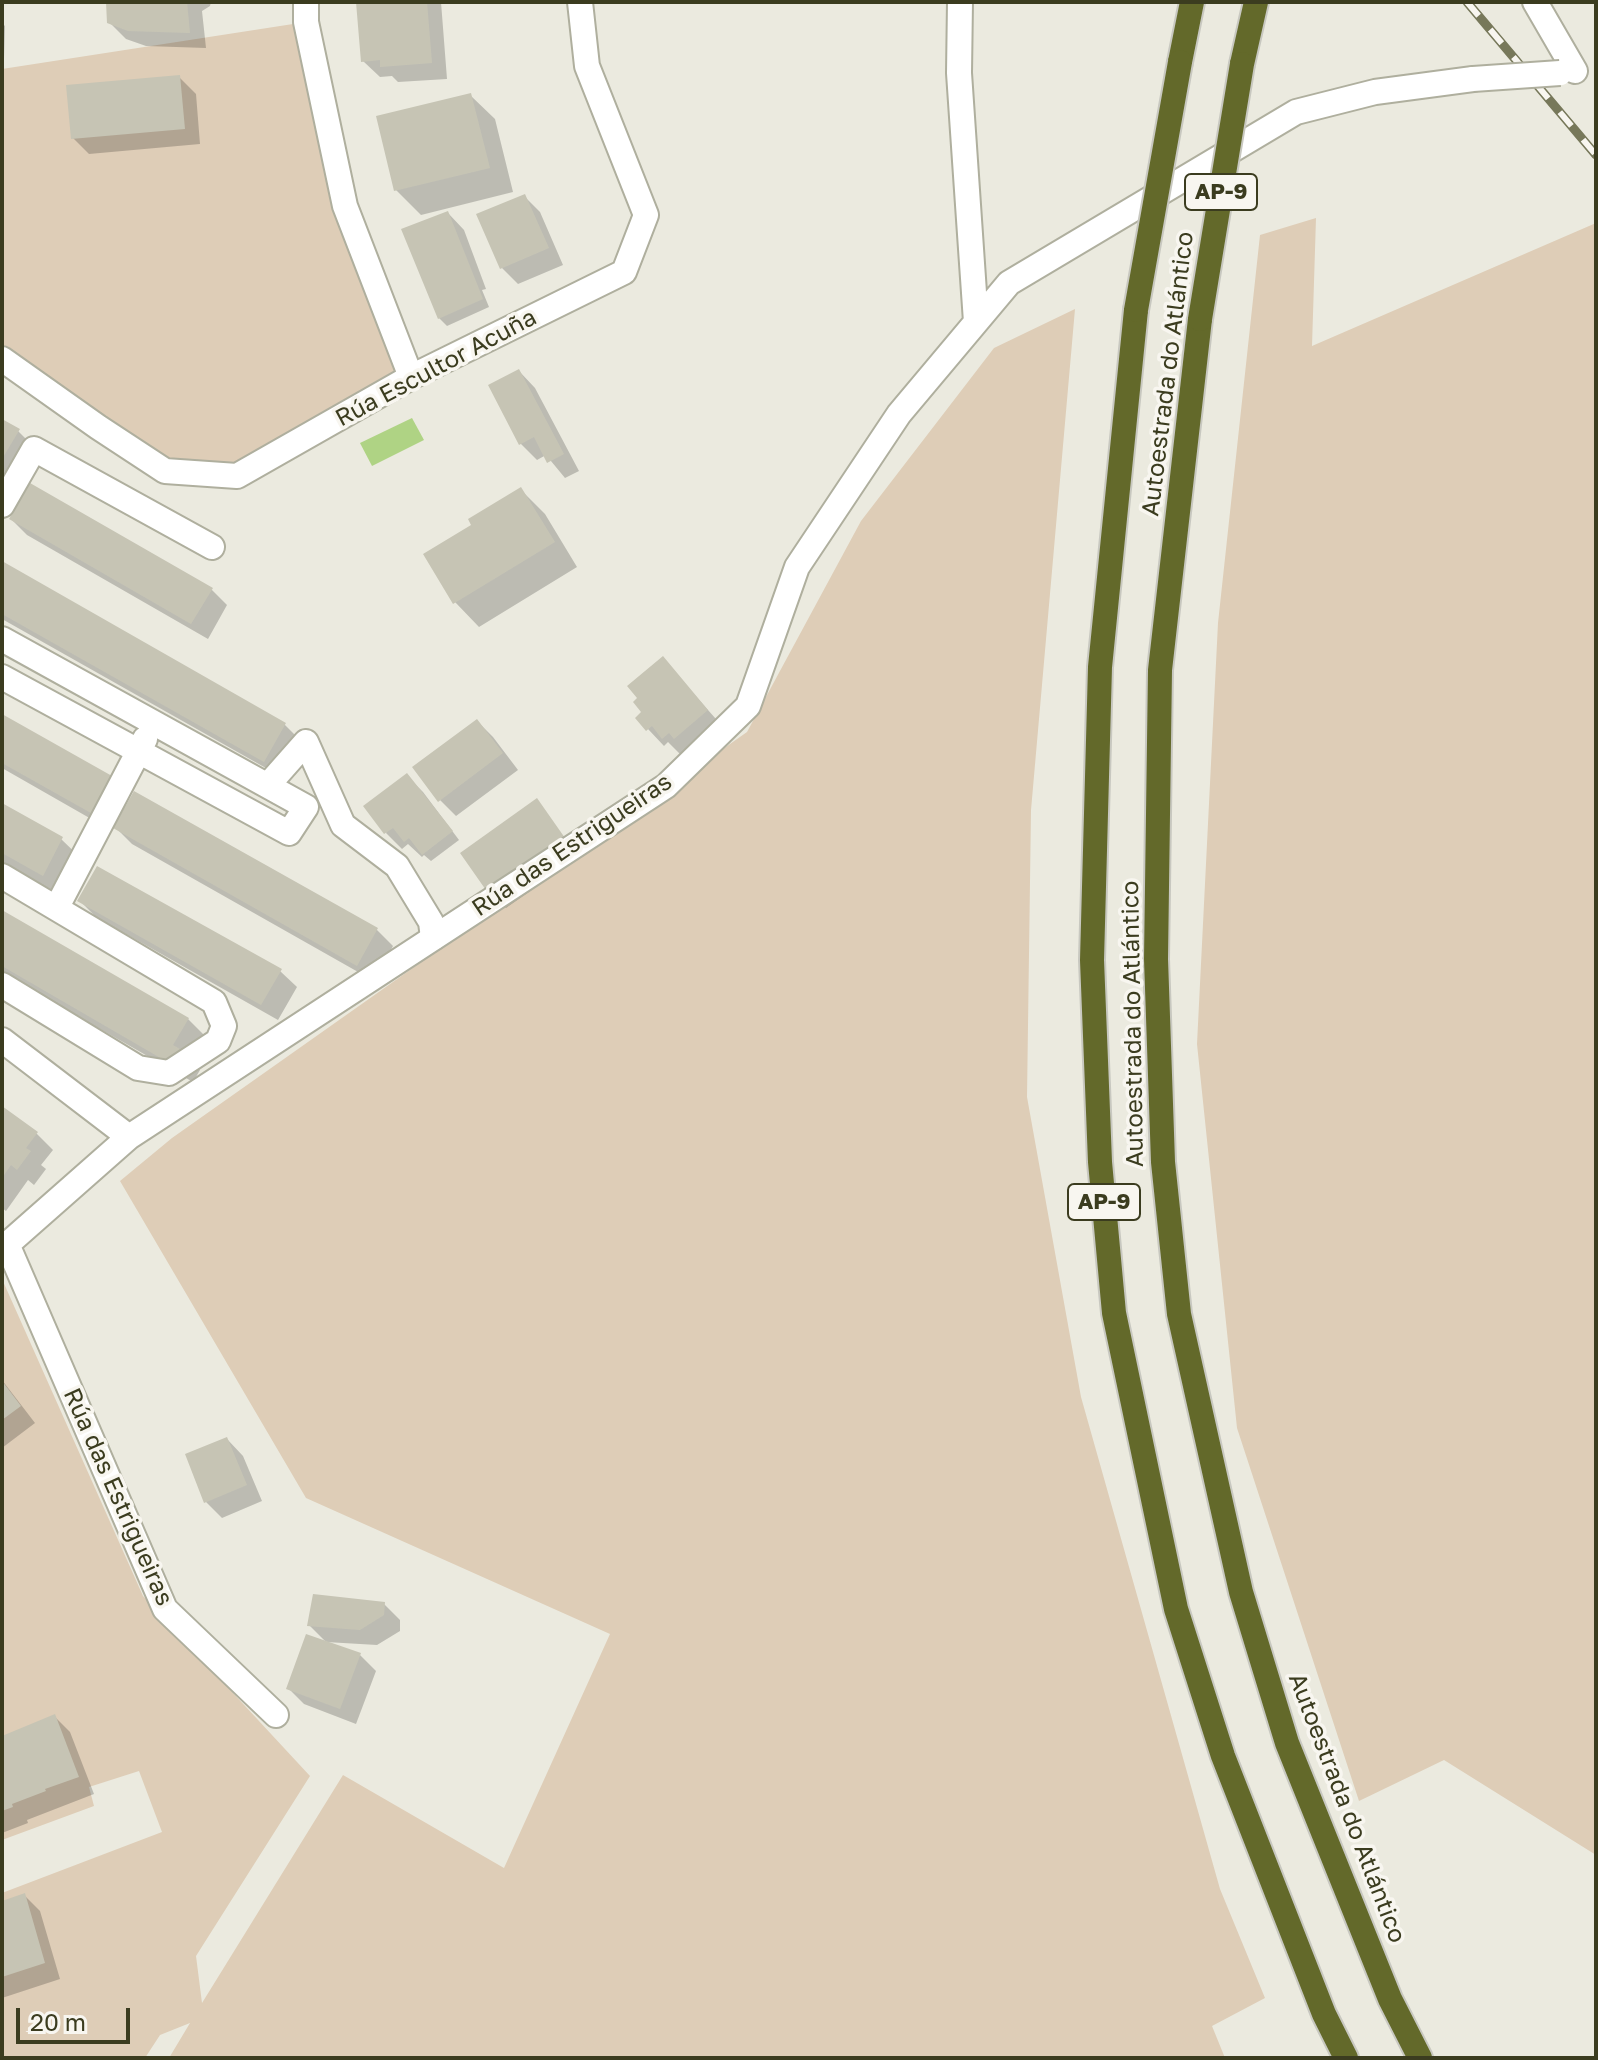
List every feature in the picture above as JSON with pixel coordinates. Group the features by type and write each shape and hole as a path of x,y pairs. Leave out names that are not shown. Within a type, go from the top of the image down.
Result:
{"highway":[{"name":"Autoestrada do Atlántico","path":"1192,2 1136,310 1100,667 1092,960 1100,1162 1114,1313 1176,1609 1223,1756 1324,2014 1346,2058"},
{"name":"Autoestrada do Atlántico","path":"1256,2 1242,64 1200,319 1160,670 1156,959 1163,1162 1179,1314 1241,1592 1287,1743 1390,1999 1420,2058"}],"street":[{"path":"306,2 306,22 345,206 411,377"},
{"name":"Rúa Escultor Acuña","path":"2,359 165,471 237,476 411,377 624,272 646,215 587,66 580,2"},
{"path":"960,2 959,73 976,322"},
{"path":"1535,2 1577,71"},
{"name":"Rúa das Estrigueiras","path":"276,1715 165,1609 5,1247 129,1137 666,786 748,706 797,567 899,414 1009,283 1296,112 1375,92 1473,79 1577,71"},
{"path":"2,505 34,449 212,547"},
{"path":"2,639 306,807 289,833 2,677"},
{"path":"57,907 154,723"},
{"path":"268,785 306,742 343,825 397,866 431,922 433,938"},
{"path":"2,876 214,1002 224,1026 218,1041 169,1073 138,1068 2,985"},
{"path":"2,1040 129,1137"}],"shaded area":[{"path":"306,22 345,205 411,377 237,476 165,471 2,359 2,69"},
{"path":"1316,218 1312,346 1596,223 1596,1855 1444,1760 1359,1801 1237,1428 1197,1044 1218,623 1260,235"},
{"path":"1075,309 1031,810 1027,1097 1081,1397 1220,1889 1265,1998 1212,2026 1225,2058 169,2058 190,2023 160,2035 145,2058 2,2058 2,1893 162,1832 139,1771 89,1787 94,1806 2,1840 2,1279 143,1596 310,1776 196,1956 202,2003 343,1775 504,1868 610,1634 306,1498 120,1181 172,1138 747,732 861,521 994,348"},
{"path":"412,418 424,440 372,466 360,443"}],"building":[{"path":"106,2 187,2 190,33 128,31 107,23"},
{"path":"356,2 427,2 432,63 380,67 380,60 361,62"},
{"path":"180,75 185,129 71,139 66,85"},
{"path":"471,93 490,168 394,191 376,116"},
{"path":"525,194 549,248 500,269 476,214"},
{"path":"448,211 483,299 438,319 401,229"},
{"path":"519,369 564,454 547,463 534,437 519,445 488,385"},
{"path":"2,419 20,429 2,459"},
{"path":"30,483 213,588 191,624 9,519"},
{"path":"521,487 555,542 453,604 423,554 471,525 468,519"},
{"path":"2,561 286,723 264,762 2,614"},
{"path":"663,656 708,710 674,739 669,733 662,739 652,726 646,731 635,718 641,712 633,702 637,698 627,686"},
{"path":"2,714 112,776 91,813 2,763"},
{"path":"477,719 503,753 438,802 412,767"},
{"path":"407,773 453,831 422,855 409,838 404,842 393,828 384,834 363,806"},
{"path":"134,791 378,928 357,966 113,828"},
{"path":"537,798 565,838 488,893 460,853"},
{"path":"2,803 63,837 43,876 2,853"},
{"path":"97,866 282,969 261,1005 77,901"},
{"path":"2,910 189,1018 173,1045 185,1052 176,1067 2,966"},
{"path":"2,1106 38,1132 26,1148 31,1151 17,1170 11,1165 2,1178"},
{"path":"2,1381 21,1406 2,1420"},
{"path":"227,1437 247,1485 204,1503 185,1454"},
{"path":"313,1594 385,1602 384,1615 360,1630 307,1626"},
{"path":"306,1634 361,1653 340,1709 286,1689"},
{"path":"55,1714 79,1777 45,1789 2,1811 2,1736"},
{"path":"25,1893 45,1963 2,1977 2,1901"}],"railway":[{"path":"1467,2 1596,155"}]}
